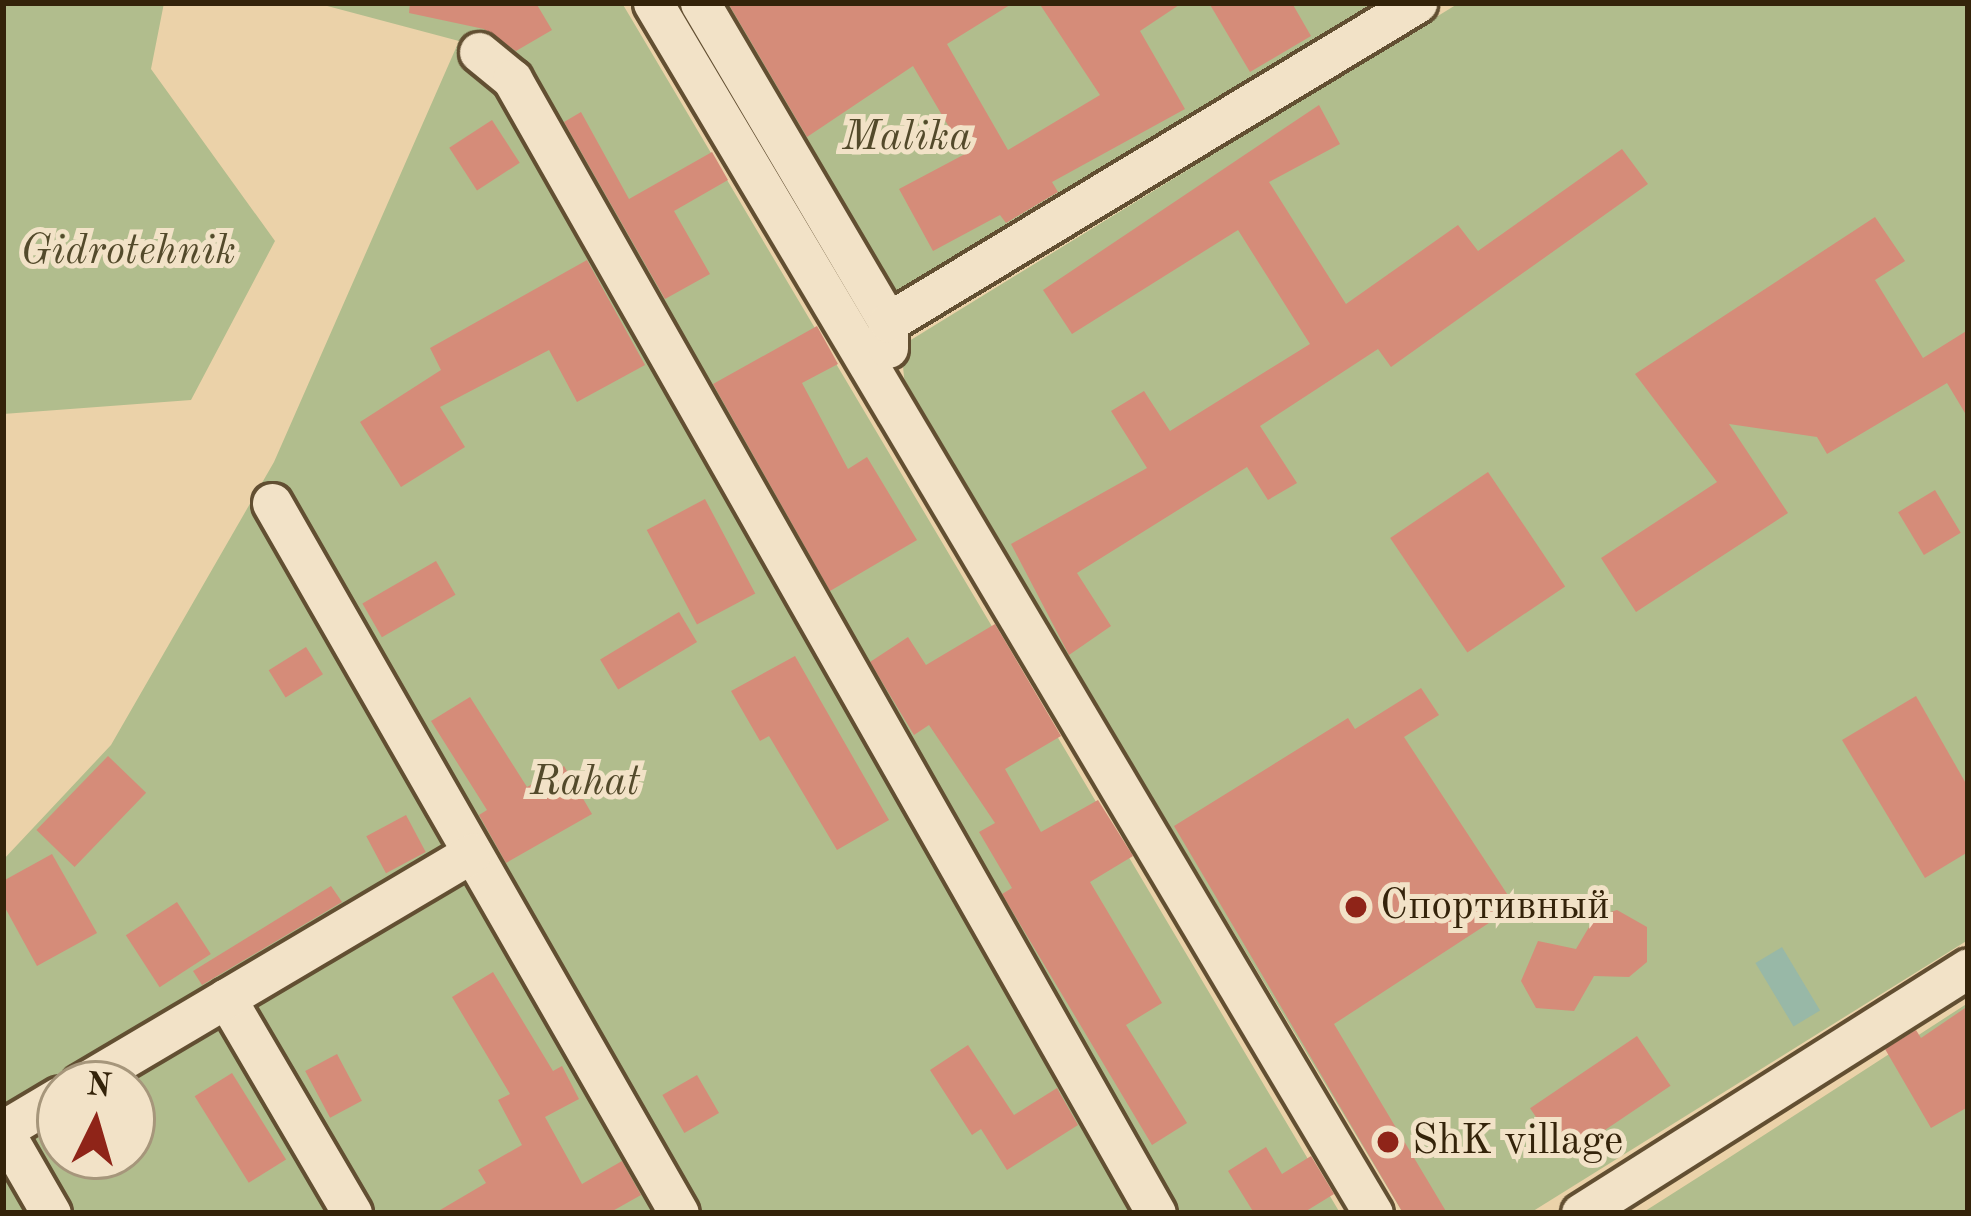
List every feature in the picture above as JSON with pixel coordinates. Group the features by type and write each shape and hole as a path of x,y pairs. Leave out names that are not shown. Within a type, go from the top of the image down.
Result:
{"street":[{"path":"653,3 1373,1213"},
{"path":"700,3 889,322 887,397"},
{"path":"889,322 1418,3"},
{"path":"479,52 512,79 1156,1213"},
{"path":"272,503 680,1213"},
{"path":"121,1060 472,853"},
{"path":"1581,1213 1968,968"},
{"path":"226,998 352,1213"},
{"path":"36,1110 3,1130 51,1213"}],"green space":[{"name":"Gidrotehnik","path":"3,3 164,3 151,69 275,241 191,400 3,414"},
{"name":"Rahat","path":"316,3 622,3 1340,1213 3,1213 3,860 111,745 274,462 459,41"},
{"name":"Malika","path":"668,3 1401,3 860,322"},
{"path":"1459,3 1968,3 1968,940 1530,1213 1403,1213 905,387 901,346"},
{"path":"1968,1003 1968,1213 1642,1213 1730,1157"}],"shaded area":[{"path":"1782,947 1820,1010 1794,1026 1755,963"}],"building":[{"path":"410,3 536,3 552,30 516,51 484,29 409,13"},
{"path":"728,3 1013,3 947,44 1008,150 1100,95 1039,3 1182,3 1140,31 1185,109 1052,182 1058,192 1006,223 1000,215 933,251 899,189 965,154 913,66 807,137"},
{"path":"1209,3 1292,3 1311,36 1250,72"},
{"path":"1319,105 1340,144 1269,182 1346,304 1458,225 1478,251 1622,149 1648,184 1391,367 1378,349 1260,426 1297,483 1268,500 1247,467 1077,573 1111,626 1069,655 1011,544 1147,468 1111,411 1144,391 1170,431 1310,344 1238,230 1072,334 1043,290"},
{"path":"581,112 629,199 712,152 728,180 674,211 710,274 665,299 564,122"},
{"path":"492,120 520,163 477,191 449,148"},
{"path":"1875,217 1905,261 1875,280 1923,358 1968,330 1968,418 1947,383 1827,454 1817,437 1729,424 1788,513 1636,612 1601,558 1717,482 1635,374"},
{"path":"587,260 645,365 577,402 549,350 440,407 465,447 401,487 360,422 441,370 430,348"},
{"path":"817,326 838,364 802,383 848,469 867,457 917,540 830,591 713,384"},
{"path":"1488,472 1565,586 1467,652 1390,538"},
{"path":"1935,490 1961,533 1924,555 1898,512"},
{"path":"705,499 755,593 697,624 647,530"},
{"path":"436,561 456,595 382,637 362,604"},
{"path":"679,612 697,642 618,689 600,659"},
{"path":"995,624 1061,736 1005,769 1041,832 1098,800 1133,856 1090,882 1162,1003 1126,1025 1187,1123 1152,1145 1002,894 1012,888 979,832 995,823 929,725 914,735 870,662 908,637 926,665"},
{"path":"306,647 323,674 286,697 269,670"},
{"path":"795,656 889,820 837,850 769,736 760,741 731,691"},
{"path":"1421,688 1439,715 1404,737 1515,906 1334,1024 1447,1213 1403,1213 1174,826 1348,718 1355,729"},
{"path":"1916,696 1968,787 1968,852 1925,878 1842,740"},
{"path":"470,697 527,787 564,766 592,814 506,863 479,815 487,810 431,721"},
{"path":"108,756 146,793 75,867 36,830"},
{"path":"406,815 426,852 386,873 366,836"},
{"path":"52,854 97,933 37,966 3,904 3,881"},
{"path":"331,886 342,902 202,985 193,971"},
{"path":"177,902 211,954 160,987 126,935"},
{"path":"1617,910 1647,927 1647,962 1629,977 1594,976 1574,1011 1536,1008 1521,981 1538,941 1576,949 1595,917"},
{"path":"493,972 553,1071 562,1066 579,1099 545,1117 582,1184 622,1161 641,1195 609,1213 435,1213 486,1183 478,1170 522,1145 498,1100 510,1094 452,997"},
{"path":"1968,1006 1968,1107 1931,1128 1885,1049 1916,1030 1921,1038"},
{"path":"1637,1036 1671,1086 1564,1158 1530,1108"},
{"path":"968,1045 1014,1115 1057,1088 1078,1125 1007,1170 981,1129 972,1135 930,1070"},
{"path":"337,1054 362,1101 330,1118 305,1071"},
{"path":"232,1073 286,1160 249,1183 195,1096"},
{"path":"697,1075 719,1113 684,1133 662,1095"},
{"path":"1266,1147 1282,1174 1311,1156 1334,1194 1303,1213 1254,1213 1228,1171"}],"place":[{"name":"Спортивный","path":"1356,907"},
{"name":"ShK village","path":"1388,1142"}]}
